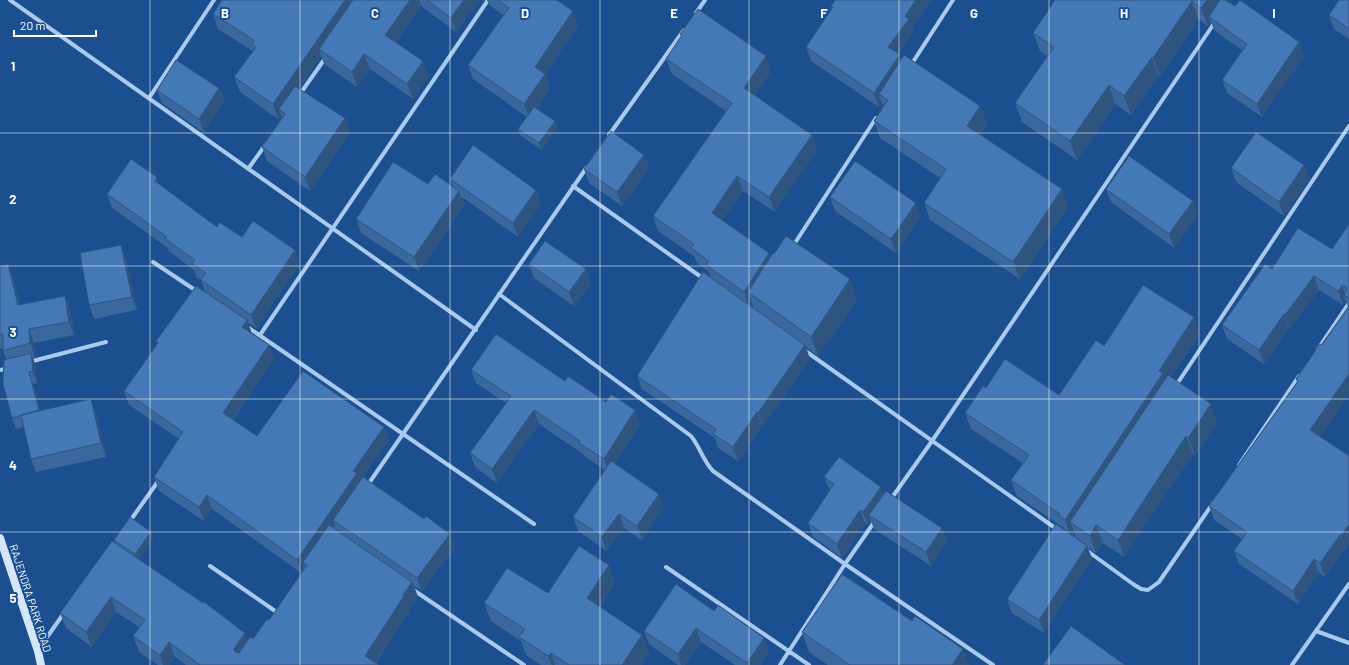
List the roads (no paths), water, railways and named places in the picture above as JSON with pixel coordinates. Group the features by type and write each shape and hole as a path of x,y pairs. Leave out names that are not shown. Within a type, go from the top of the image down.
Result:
{"street":[{"path":"10,0 476,330"},
{"path":"148,98 214,0"},
{"path":"260,335 488,0"},
{"path":"691,19 705,0"},
{"path":"910,66 953,0"},
{"path":"886,506 932,441 1217,20"},
{"path":"605,141 687,26"},
{"path":"298,97 329,52"},
{"path":"789,252 880,113"},
{"path":"1173,389 1349,126"},
{"path":"248,169 271,136"},
{"path":"364,491 591,161"},
{"path":"573,186 706,280"},
{"path":"153,262 203,296"},
{"path":"499,294 688,433 696,442 706,462 713,471 845,564 993,665"},
{"path":"1314,355 1349,303"},
{"path":"241,322 534,524"},
{"path":"23,364 106,342"},
{"path":"802,348 1060,531"},
{"path":"0,370 15,366"},
{"path":"307,377 312,371"},
{"path":"1234,472 1300,374"},
{"path":"125,528 161,477"},
{"path":"1084,549 1133,584 1141,589 1148,590 1159,582 1217,497"},
{"path":"780,665 845,564 877,519"},
{"name":"RAJENDRA PARK ROAD","path":"0,538 38,651 41,665"},
{"path":"210,566 279,613"},
{"path":"666,567 809,665"},
{"path":"405,584 524,665"},
{"path":"1292,665 1349,584"},
{"path":"274,620 283,607"},
{"path":"38,651 65,612"},
{"path":"1316,631 1349,643"}]}
